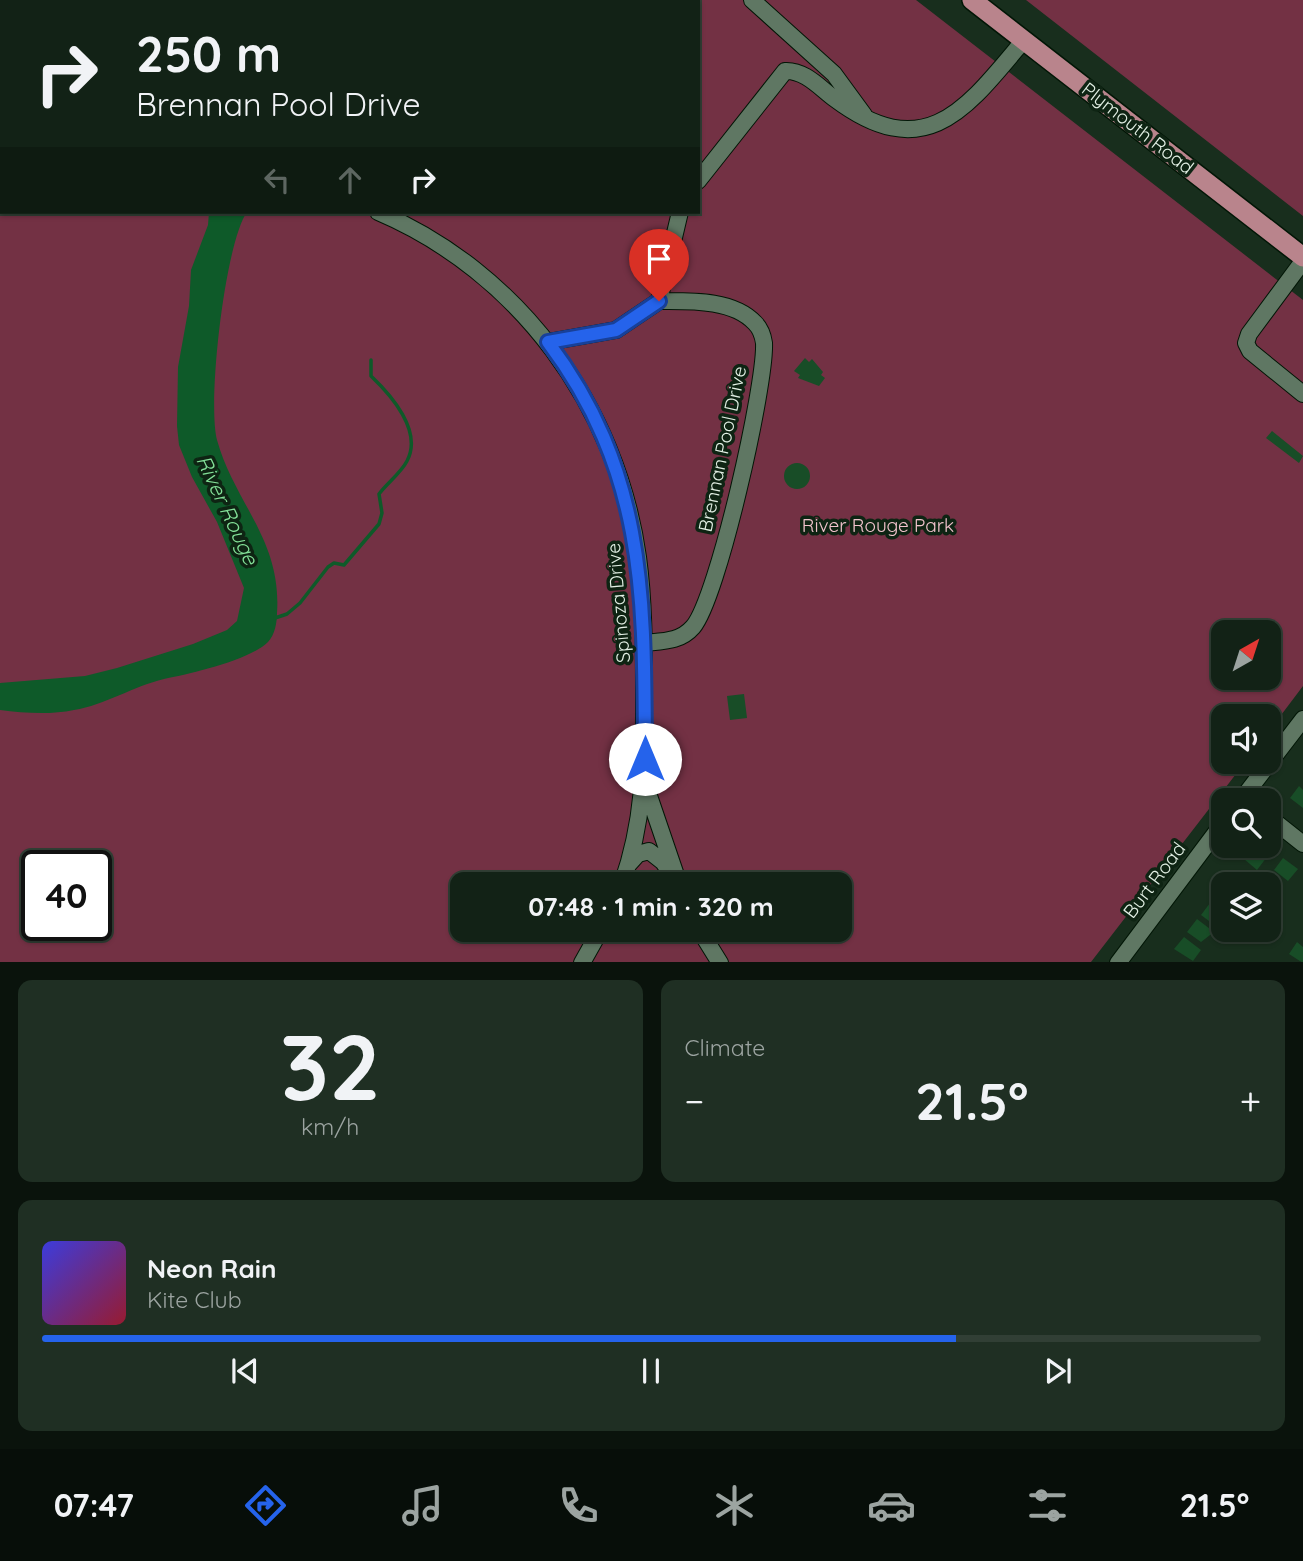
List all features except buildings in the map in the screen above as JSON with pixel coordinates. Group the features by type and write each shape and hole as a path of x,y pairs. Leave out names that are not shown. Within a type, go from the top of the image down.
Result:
{"main road":[{"name":"Plymouth Road","path":"972,0 1303,259"}],"street":[{"path":"752,0 834,74 865,117"},
{"path":"700,178 785,71 797,70 846,107 878,124 915,130 932,127 948,119 977,96 1024,40"},
{"name":"Spinoza Drive","path":"382,214 422,233 486,278 548,342 590,409 615,467 638,557 644,643 645,782 626,872"},
{"path":"548,342 616,330 659,301 680,214"},
{"path":"1303,259 1249,334 1247,342 1250,351 1303,394"},
{"name":"Brennan Pool Drive","path":"644,643 678,639 688,632 696,625 709,595 750,436 764,343 755,323 733,309 694,300 659,301"},
{"path":"1252,788 1303,719"},
{"path":"645,782 674,872"},
{"path":"1281,827 1303,844"},
{"name":"Burt Road","path":"1118,962 1211,839"},
{"path":"629,864 638,854 649,852 663,862 670,872"},
{"path":"582,962 594,942"},
{"path":"707,942 720,962"}],"green space":[{"name":"River Rouge Park","path":"700,0 916,0 1303,300 1303,686 1281,715 1281,704 1211,704 1211,774 1236,774 1225,788 1211,788 1211,806 1091,962 0,962 0,214 700,214"},
{"path":"1026,0 1303,0 1303,216"}],"water":[{"name":"River Rouge","path":"209,214 246,214 239,229 225,288 216,359 215,421 217,440 225,463 256,523 272,564 277,587 274,632 268,642 248,655 204,670 153,682 86,708 46,713 0,710 0,683 85,676 117,668 193,644 227,630 237,621 244,588 217,522 192,477 179,445 177,426 178,367 189,306 191,270 208,225"}],"waterway":[{"path":"275,618 287,614 300,603 328,567 334,563 344,565 379,524 382,513 379,494 407,461 411,450 408,426 395,403 371,376 371,360"}],"route":[{"path":"645,759 644,643 638,557 632,527 607,445 571,375 548,342 616,330 659,301"}]}
